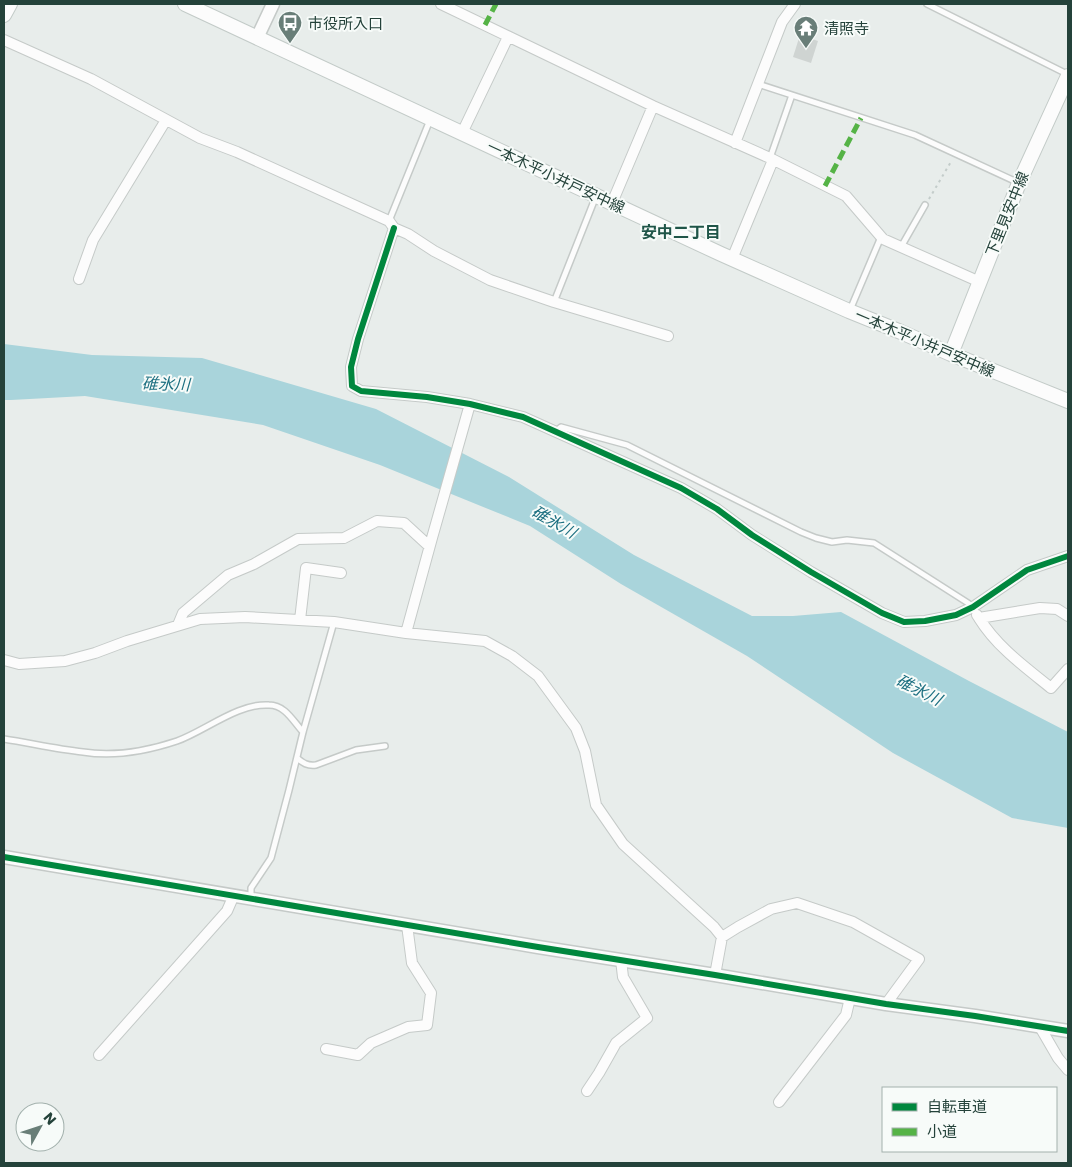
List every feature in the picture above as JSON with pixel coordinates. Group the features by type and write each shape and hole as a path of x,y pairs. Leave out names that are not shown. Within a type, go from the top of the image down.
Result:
{"main road":[{"path":"4,15 10,4"},
{"name":"一本木平小井戸安中線","path":"185,4 732,259 951,354 1068,401"},
{"name":"下里見安中線","path":"951,354 1019,183 1068,75"}],"street":[{"path":"257,38 273,4"},
{"path":"441,4 846,196 881,237 980,282"},
{"path":"735,143 782,22 795,4"},
{"path":"462,133 508,37"},
{"path":"4,40 91,79 200,138 237,152 392,224 434,251 490,280 554,302 668,336"},
{"path":"612,204 653,106"},
{"path":"79,279 93,240 166,120"},
{"path":"732,259 771,159"},
{"path":"392,224 351,367 352,386 361,391 427,397 469,408 523,416 681,488 717,509 752,535 811,572 882,613 904,622 925,621 956,615 973,607 1028,570 1068,556"},
{"path":"406,633 469,408"},
{"path":"178,625 183,613 228,575 254,564 298,539 344,538 377,521 404,523 431,542"},
{"path":"300,620 306,568 341,573"},
{"path":"973,607 985,628 1001,646 1051,688 1068,669"},
{"path":"979,618 1040,608 1057,609 1068,616"},
{"path":"4,660 19,664 65,661 95,654 127,641 178,625 209,618 245,617 334,622 406,633 485,641 512,656 538,676 576,728 585,751 596,805 623,844 714,928 722,938"},
{"path":"4,857 886,1004 1068,1031"},
{"path":"99,1055 227,911 234,895"},
{"path":"715,975 722,938 771,909 797,903 853,922 919,959 886,1004"},
{"path":"326,1049 358,1055 371,1043 408,1027 427,1025 431,992 412,963 406,925"},
{"path":"587,1091 616,1044 647,1018 623,977 622,960"},
{"path":"779,1102 846,1015 850,998"},
{"path":"1040,1026 1058,1058 1068,1070"}],"lane":[{"path":"927,4 1068,75"},
{"path":"758,84 915,135 1019,183"},
{"path":"771,159 792,95"},
{"path":"392,224 431,118"},
{"path":"554,302 597,196"},
{"path":"900,247 925,206"},
{"path":"850,311 881,237"},
{"path":"556,431 561,427 627,445 775,520 816,538 832,542 848,540 874,543 973,607"},
{"path":"251,898 251,888 271,858 303,732 334,622"},
{"path":"4,739 84,753 145,750 179,740 216,720 244,709 271,704 284,709 303,732"},
{"path":"297,758 310,766 356,750 385,746"}],"path":[{"path":"925,206 956,154"}],"water":[{"name":"碓氷川","path":"4,344 92,355 202,358 376,409 509,477 634,555 752,616 793,616 841,612 1068,732 1068,828 1012,818 893,753 747,656 621,584 530,526 380,465 263,425 85,396 4,400"}],"building":[{"name":"清照寺","path":"800,35 818,41 811,63 793,57"}],"marked path":[{"path":"485,25 496,4"},
{"path":"825,186 861,118"}],"cycle path":[{"path":"394,228 358,339 351,367 352,386 361,391 427,397 470,404 523,417 681,488 717,509 752,535 811,572 882,613 904,622 925,621 956,615 973,607 1027,570 1068,556"},
{"path":"4,857 886,1004 1068,1031"}],"place":[{"name":"市役所入口","path":"290,44"},
{"name":"清照寺","path":"806,49"}],"district":[{"name":"安中二丁目","path":"681,232"}]}
